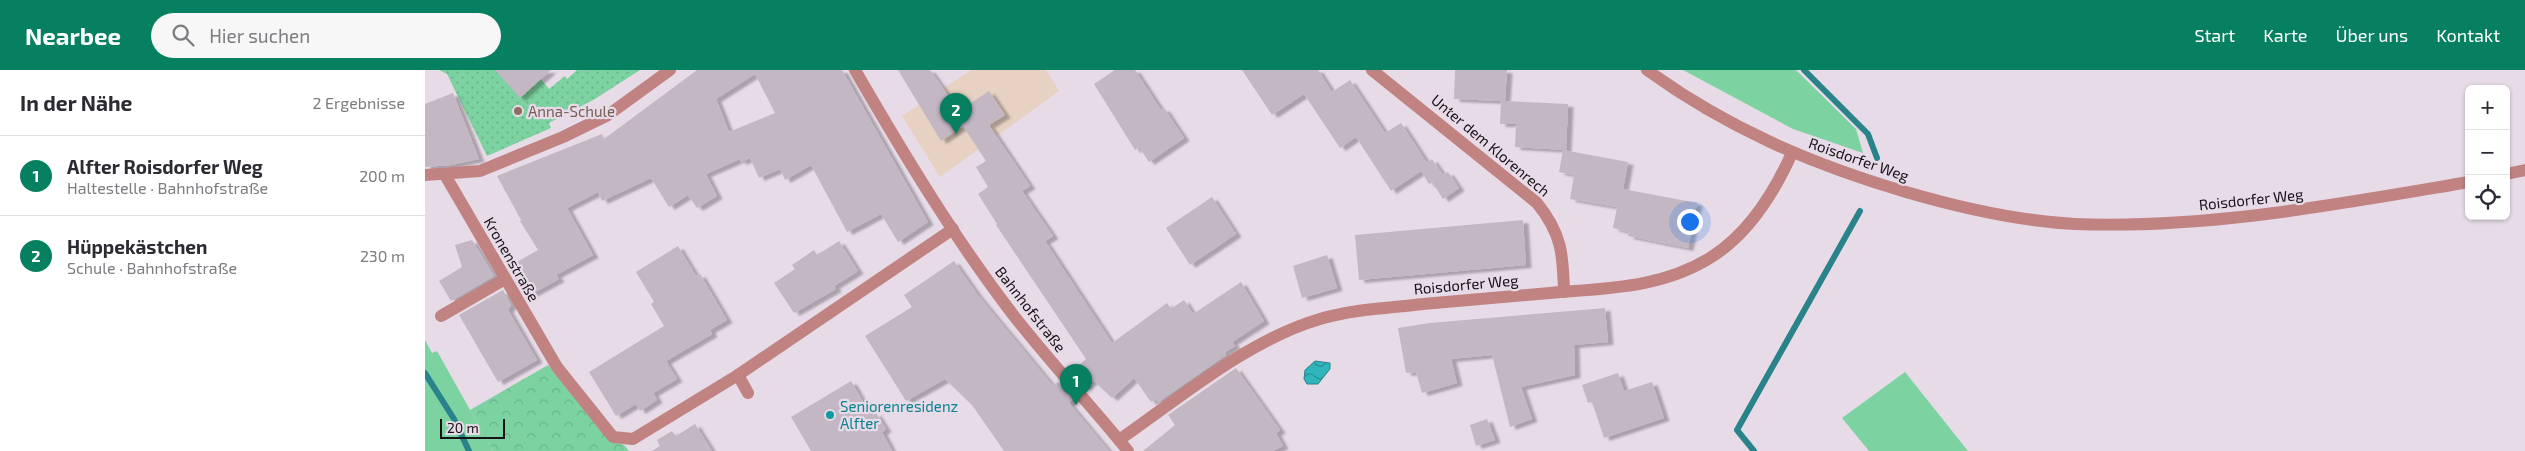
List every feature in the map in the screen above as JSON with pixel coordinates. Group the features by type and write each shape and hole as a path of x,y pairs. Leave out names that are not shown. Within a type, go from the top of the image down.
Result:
{"street":[{"path":"425,175 481,171 579,129 621,107 670,70"},
{"name":"Bahnhofstraße","path":"855,70 953,229 989,282 1037,345 1128,451"},
{"name":"Unter dem Klorenrech","path":"1372,70 1537,203 1550,218 1563,250 1564,292"},
{"path":"1647,70 1709,111 1792,153"},
{"name":"Roisdorfer Weg","path":"1119,440 1251,349 1305,324 1334,315 1383,308 1614,289 1658,281 1677,275 1709,259 1735,240 1756,216 1774,189 1792,153 1867,180 1940,202 2031,220 2076,224 2169,223 2241,218 2465,183"},
{"path":"2510,173 2525,170"},
{"name":"Kronenstraße","path":"445,175 557,367 613,437 633,439 737,375"},
{"path":"748,393 737,375 953,229"},
{"path":"441,316 505,279"}],"shaded area":[{"path":"971,70 1046,70 1059,91 940,177 902,116"}],"green space":[{"name":"Anna-Schule","path":"439,70 495,70 541,79 549,89 565,76 567,79 577,70 640,70 595,99 549,123 551,128 487,156 447,74"},
{"path":"1683,70 1796,70 1856,129 1863,153 1793,129"},
{"path":"425,340 432,353 437,351 493,451 425,451"},
{"path":"548,365 609,440 624,445 629,451 493,451 470,410"},
{"path":"1905,372 1968,451 1869,451 1842,418"}],"water":[{"path":"1315,361 1330,363 1330,369 1318,384 1307,384 1304,379 1305,370"}],"building":[{"path":"495,70 551,70 520,98"},
{"path":"697,70 842,70 928,222 898,242 881,214 847,232 811,165 785,180 780,169 759,178 750,158 741,162 740,159 706,174 717,196 697,208 688,195 669,207 651,178 602,201 598,192 567,208 593,255 556,275 559,279 526,297 508,267 538,250 520,221 497,176 602,134 604,139","holes":["755,74 775,113 729,132 716,99"]},
{"path":"898,70 930,70 959,111 989,91 1005,115 989,125 1030,186 1022,191 1053,236 1045,241 1112,343 1167,303 1171,309 1184,300 1193,314 1241,282 1264,321 1232,342 1235,346 1225,352 1226,355 1158,402 1156,399 1151,402 1134,378 1112,398 1093,380 1085,388 1071,372 1086,359 996,225 978,194 988,187 976,167 986,161 963,126 941,141"},
{"path":"1115,70 1135,70 1161,110 1164,108 1184,138 1149,162 1139,147 1135,150 1094,84"},
{"path":"1242,70 1318,70 1332,92 1350,80 1385,133 1401,123 1427,163 1432,159 1443,175 1448,172 1459,188 1443,199 1432,182 1429,184 1421,171 1391,191 1356,137 1340,148 1304,94 1272,115"},
{"path":"1455,70 1507,70 1505,101 1568,104 1566,150 1515,147 1516,124 1500,124 1501,101 1454,99"},
{"path":"453,93 479,159 451,165 425,167 425,104"},
{"path":"1563,150 1628,162 1623,189 1697,203 1688,248 1628,236 1629,232 1613,228 1617,207 1570,199 1574,175 1559,172"},
{"path":"1212,197 1236,234 1190,265 1166,228"},
{"path":"1523,220 1526,265 1359,280 1355,235"},
{"path":"472,240 494,276 451,301 439,281 462,267 455,245"},
{"path":"839,241 858,271 834,286 836,289 794,313 774,283 795,269 792,265 814,250 817,255"},
{"path":"678,246 696,276 700,274 727,320 710,330 712,334 666,361 677,379 653,393 657,400 640,411 636,404 616,416 589,372 664,326 651,304 654,302 636,272"},
{"path":"1327,255 1337,288 1302,298 1293,266"},
{"path":"954,261 977,294 1053,386 1058,382 1073,399 1069,403 1109,451 1004,451 972,405 945,379 906,401 865,336 912,307 904,295"},
{"path":"503,290 511,305 508,310 537,360 498,382 459,315"},
{"path":"1605,308 1608,342 1574,345 1575,375 1521,387 1532,419 1510,427 1492,355 1451,359 1457,383 1422,393 1416,372 1406,373 1398,328 1430,323"},
{"path":"1236,368 1280,430 1276,433 1283,446 1273,451 1143,451 1175,425 1168,415"},
{"path":"1618,373 1624,391 1652,382 1664,418 1604,438 1592,402 1588,403 1582,385"},
{"name":"Seniorenresidenz Alfter","path":"851,381 871,416 876,413 886,429 882,432 892,451 811,451 791,417"},
{"path":"1487,419 1495,440 1476,446 1470,425"},
{"path":"695,424 712,451 652,451 660,446 657,440 672,431 676,436"}],"waterway":[{"path":"1804,70 1868,134 1877,158"},
{"path":"1754,451 1737,430 1860,211"},
{"path":"425,373 454,419 469,451"}],"place":[{"name":"Anna-Schule","path":"518,111"},
{"name":"Hüppekästchen","path":"956,134"},
{"name":"Alfter Roisdorfer Weg","path":"1076,405"},
{"name":"Seniorenresidenz Alfter","path":"830,415"}]}
